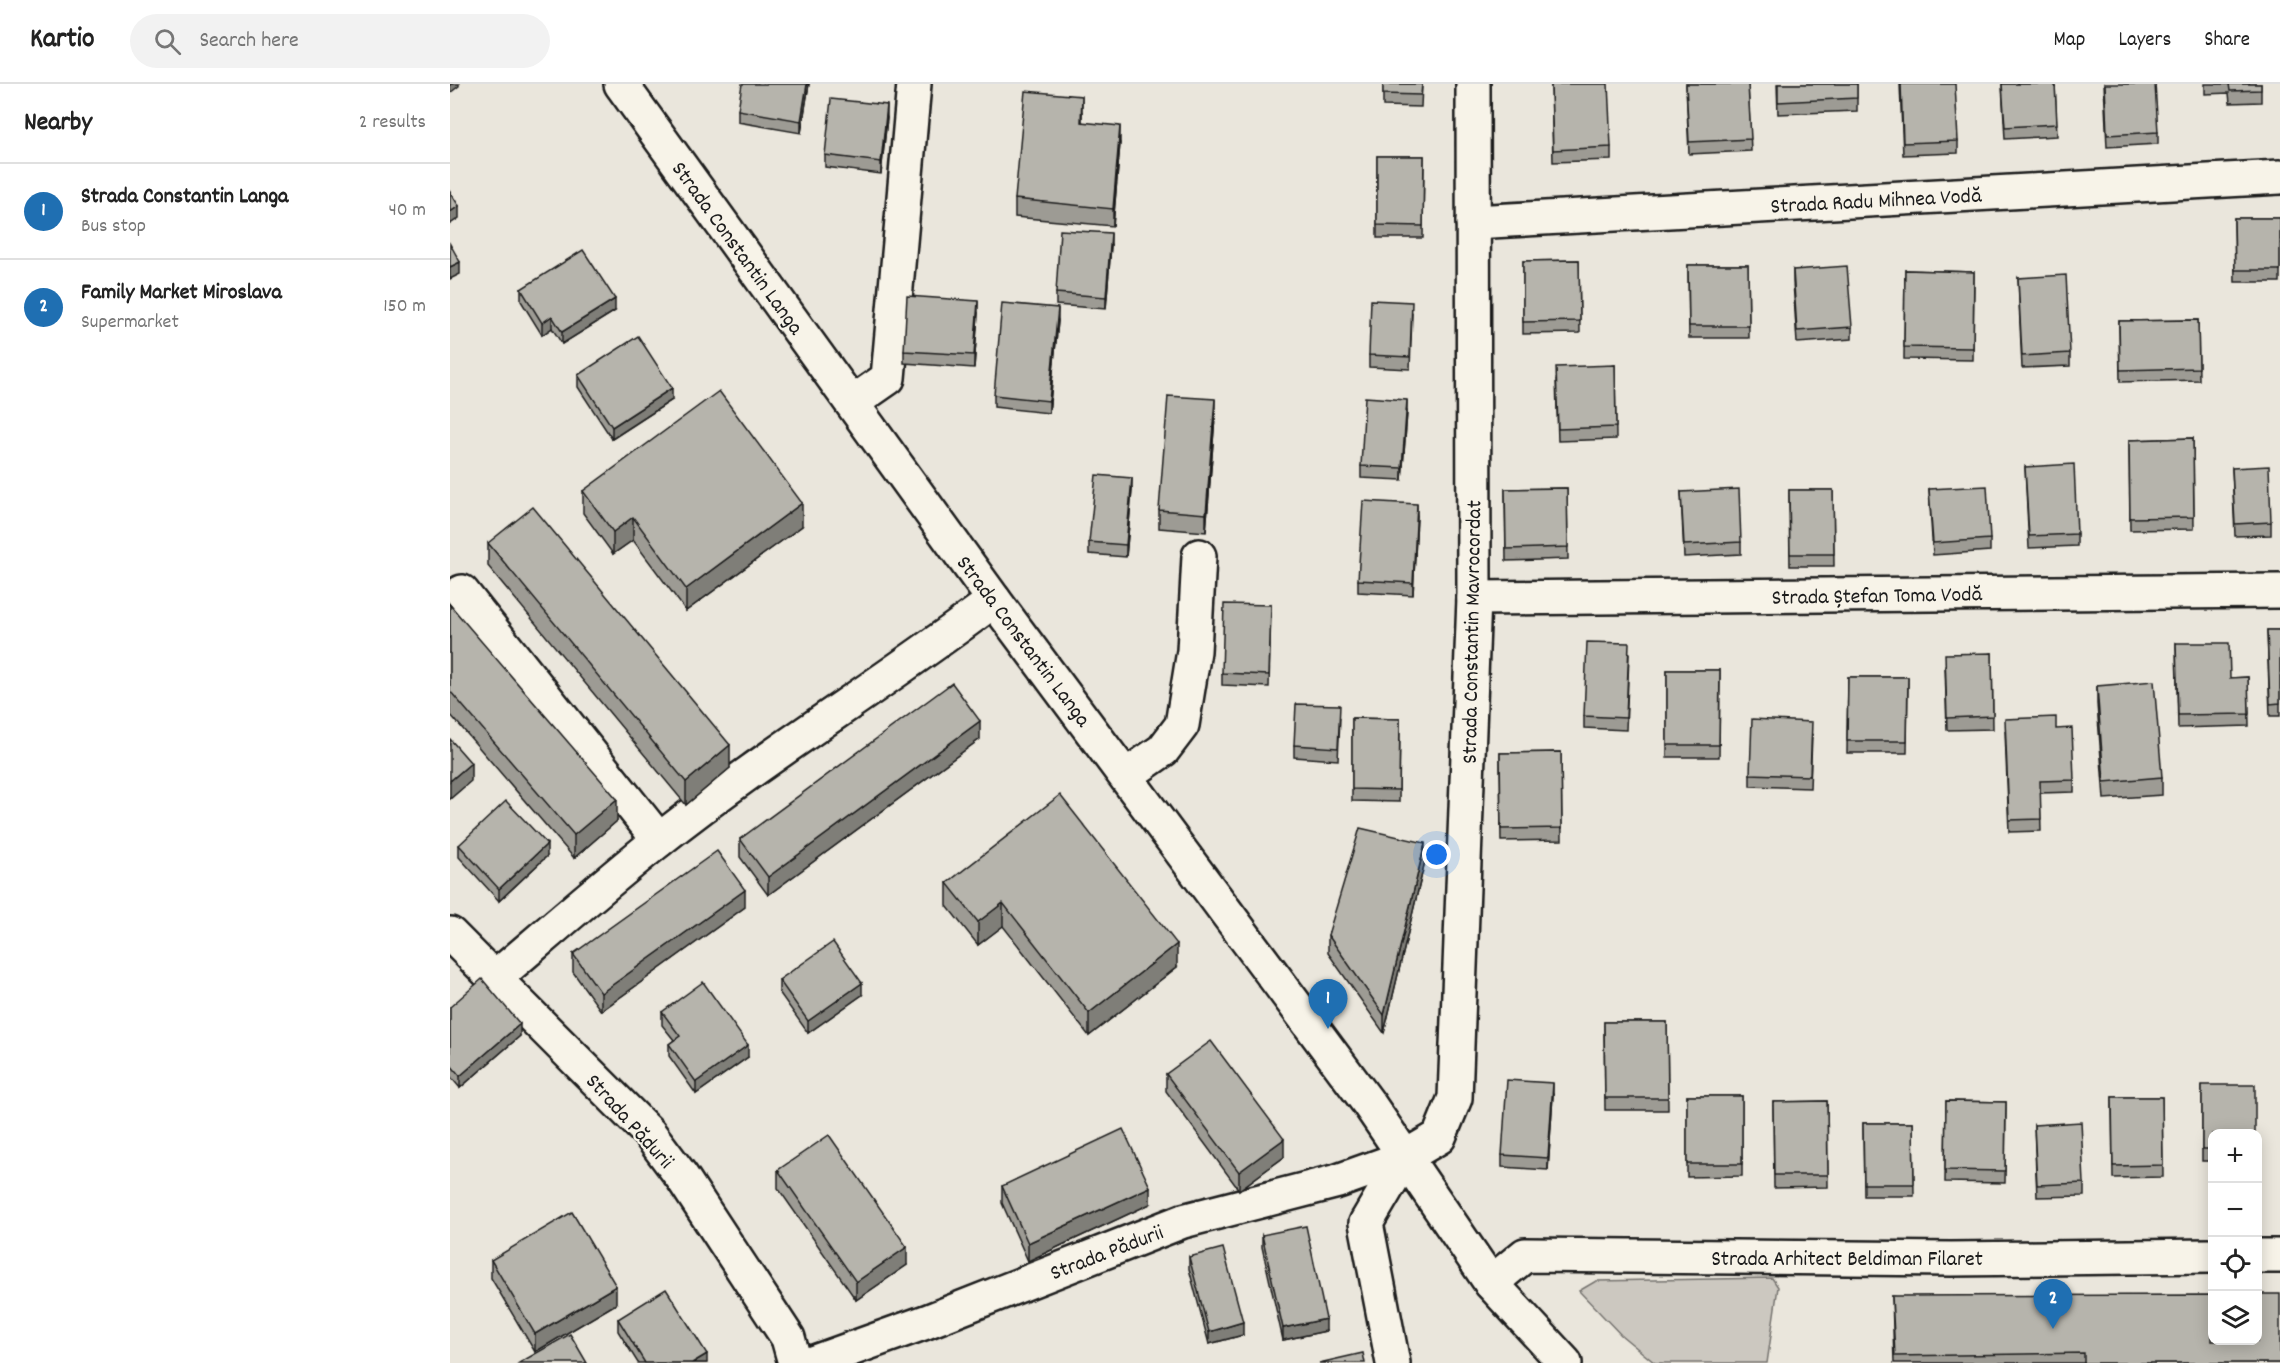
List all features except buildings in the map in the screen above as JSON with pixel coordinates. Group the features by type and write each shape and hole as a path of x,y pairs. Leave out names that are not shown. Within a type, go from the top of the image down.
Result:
{"street":[{"name":"Strada Constantin Langa","path":"621,84 994,600 1127,775 1405,1157 1491,1282 1564,1363"},
{"path":"852,403 888,378 914,84"},
{"name":"Strada Constantin Mavrocordat","path":"1405,1157 1439,1137 1455,1098 1474,597 1473,84"},
{"name":"Strada Radu Mihnea Vodă","path":"1473,222 2280,177"},
{"path":"1127,775 1163,750 1182,725 1194,651 1199,556"},
{"name":"Strada Ștefan Toma Vodă","path":"1474,597 2280,591"},
{"path":"462,592 659,840"},
{"path":"495,978 659,840 807,731 948,635 994,600"},
{"name":"Strada Pădurii","path":"456,950 495,978 649,1133 682,1177 788,1338 795,1363"},
{"path":"1393,1363 1366,1223 1405,1157"},
{"name":"Strada Pădurii","path":"812,1363 926,1322 1183,1221 1338,1181 1405,1157"},
{"name":"Strada Arhitect Beldiman Filaret","path":"1491,1282 1525,1255 1951,1259 2208,1256"},
{"path":"2262,1256 2280,1256"}],"shaded area":[{"path":"1772,1278 1778,1287 1767,1363 1655,1363 1621,1335 1579,1291 1596,1281"}],"place":[{"name":"Strada Constantin Langa","path":"1328,1029"},
{"name":"Family Market Miroslava","path":"2053,1329"}]}
